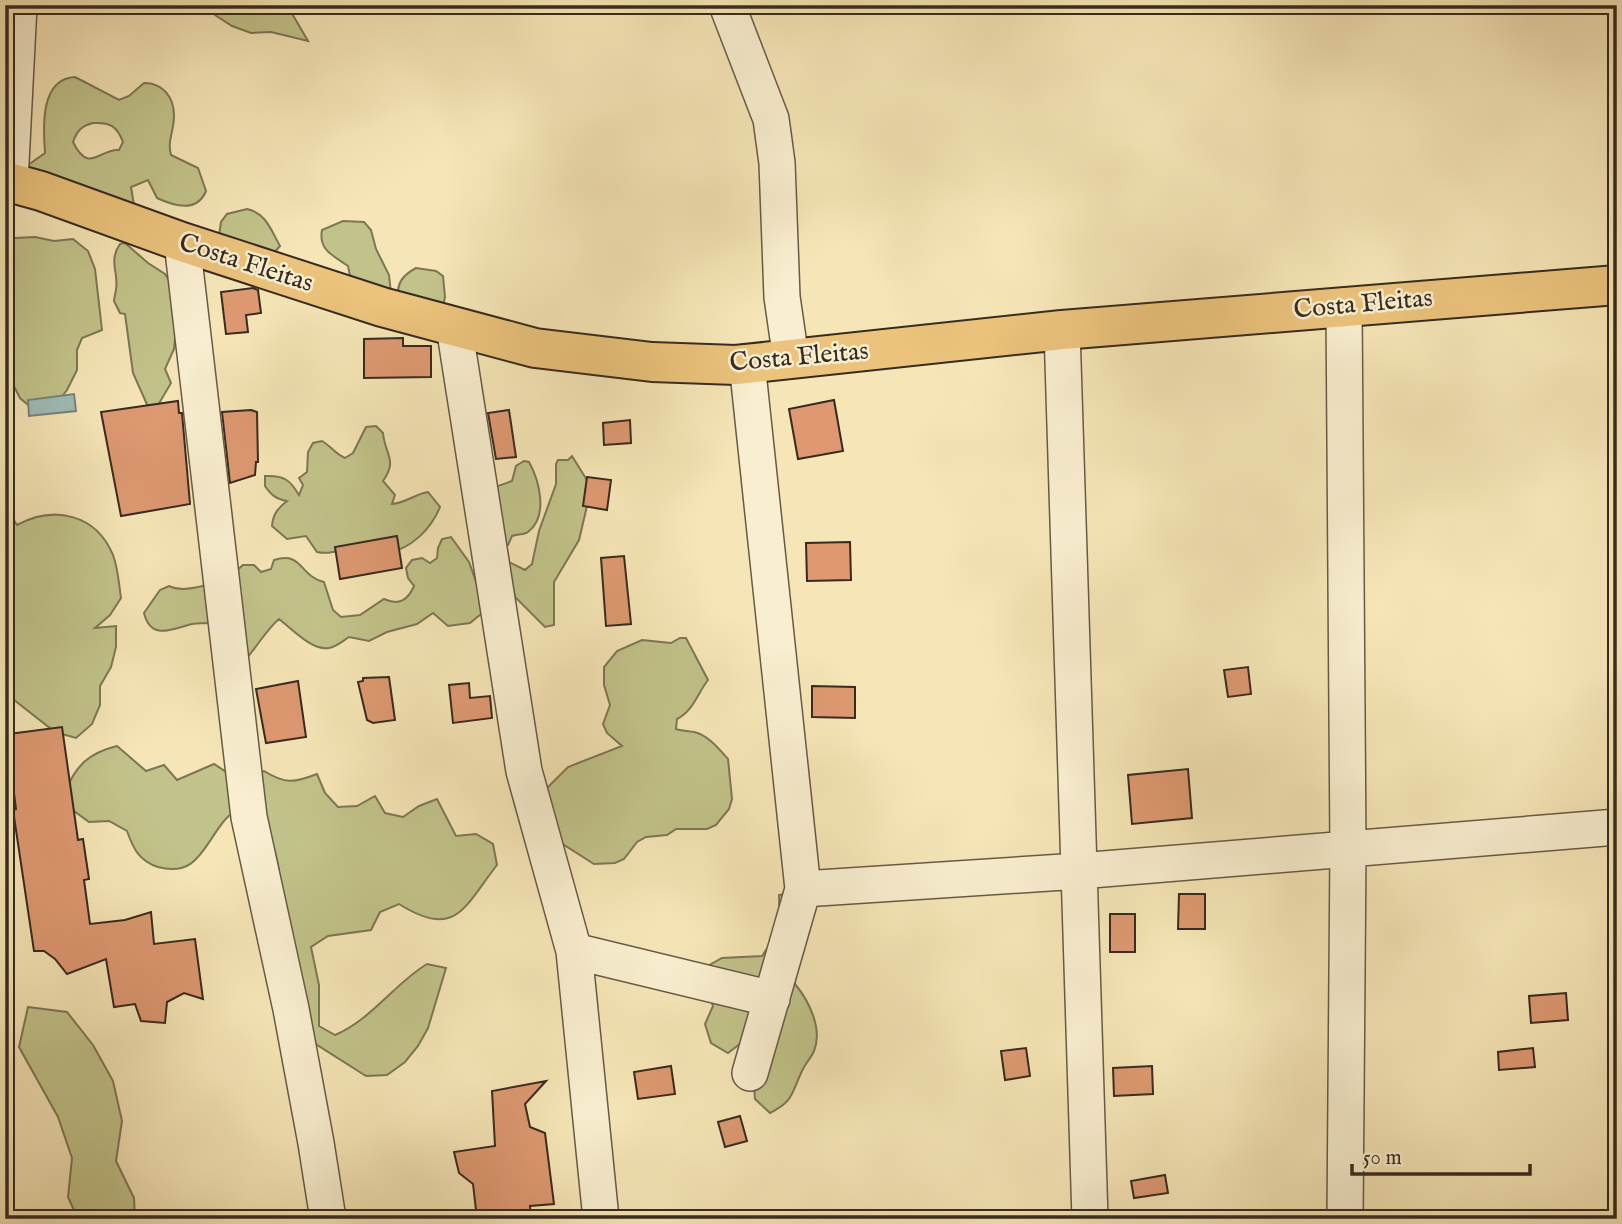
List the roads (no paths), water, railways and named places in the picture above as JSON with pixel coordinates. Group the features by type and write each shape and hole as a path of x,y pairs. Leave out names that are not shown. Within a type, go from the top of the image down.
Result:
{"main road":[{"name":"Costa Fleitas","path":"8,182 182,243 383,307 535,348 652,362 747,363 1062,330 1617,285"}],"lane":[{"path":"8,182 19,5"},
{"path":"727,5 771,119 776,163 782,297 791,359"},
{"path":"182,243 249,817 293,1022 328,1219"},
{"path":"1344,306 1348,849 1345,1219"},
{"path":"454,326 524,771 574,951 601,1219"},
{"path":"1062,330 1090,1219"},
{"path":"747,363 803,889 750,1073"},
{"path":"803,889 1079,871 1617,827"},
{"path":"574,951 772,999"}],"water":[{"path":"74,394 76,411 29,416 28,400"}]}
